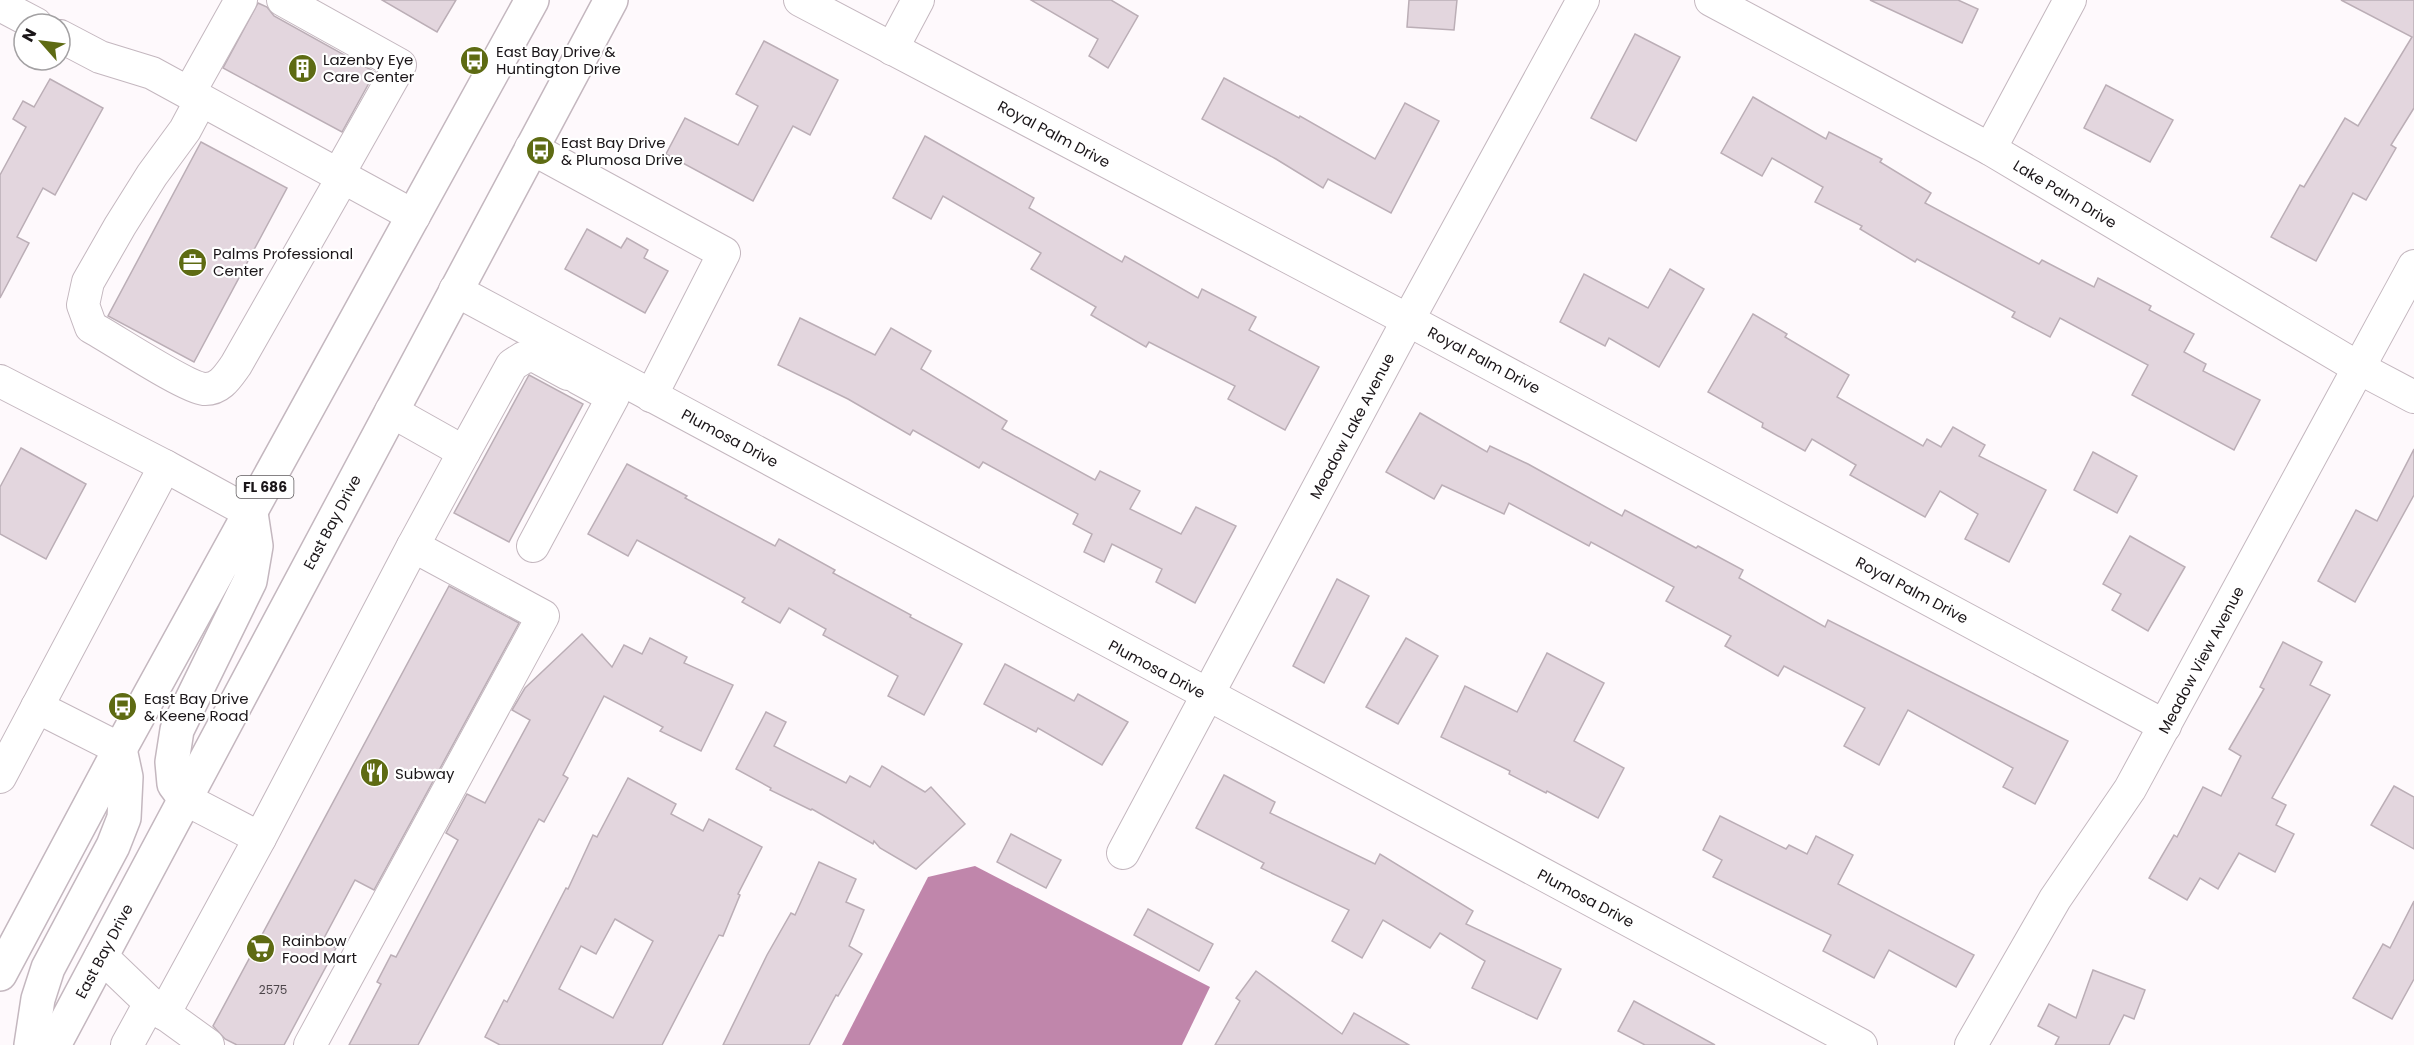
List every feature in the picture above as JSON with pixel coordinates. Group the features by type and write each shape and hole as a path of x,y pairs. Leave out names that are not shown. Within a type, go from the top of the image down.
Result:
{"main road":[{"name":"FL 686","path":"1,970 532,0"},
{"name":"East Bay Drive","path":"54,1045 611,0"},
{"path":"185,799 174,784 172,762 177,730 250,581 256,546 251,513"},
{"path":"31,1045 38,999 48,968 113,846 124,818 126,777 120,749"}],"street":[{"path":"241,0 195,97 185,130 152,175 120,226 88,282 83,305 91,327 187,383 205,389 222,384 236,365 400,65 283,0"},
{"name":"Royal Palm Drive","path":"800,0 1408,320 2165,726"},
{"path":"892,49 918,0"},
{"name":"Meadow Lake Avenue","path":"1124,853 1206,695 1583,0"},
{"name":"Lake Palm Drive","path":"1711,0 1990,149 2359,368 2414,397"},
{"path":"1990,149 2070,0"},
{"path":"72,42 100,57 152,73 414,216"},
{"path":"531,148 724,253 651,396"},
{"name":"Meadow View Avenue","path":"1971,1045 2055,899 2130,789 2414,266"},
{"name":"Plumosa Drive","path":"455,290 582,370 651,396 1861,1045"},
{"path":"127,1045 157,1008 260,838 413,546 512,365 533,355 582,370 613,397 533,546"},
{"path":"0,381 251,513"},
{"path":"391,411 464,452"},
{"path":"0,777 165,466"},
{"path":"310,1045 543,616 413,546"},
{"path":"37,707 120,749"},
{"path":"185,799 260,838"},
{"path":"101,956 157,1008 208,1045"}],"shaded area":[{"path":"975,866 1210,987 1182,1045 842,1045 928,877"}],"building":[{"path":"382,0 456,0 437,32"},
{"path":"1031,0 1111,0 1138,16 1108,68 1089,56 1098,39"},
{"path":"1409,0 1457,0 1454,30 1407,27"},
{"path":"1870,0 1958,0 1978,9 1962,43"},
{"path":"2341,0 2414,0 2414,108 2391,145 2396,148 2366,200 2353,193 2316,261 2271,237 2300,185 2304,187 2345,118 2358,126 2412,37"},
{"name":"Lazenby Eye Care Center","path":"258,3 267,7 274,16 375,72 342,132 223,68"},
{"path":"1635,34 1680,57 1636,141 1591,118"},
{"path":"764,41 838,80 810,135 793,126 753,201 666,154 685,118 738,145 758,106 736,94"},
{"path":"1224,78 1299,118 1300,116 1375,159 1405,103 1439,121 1391,213 1328,179 1323,188 1276,159 1202,119"},
{"path":"50,79 103,108 55,195 43,188 17,237 29,243 0,298 0,175 26,127 13,119 23,101 34,107"},
{"path":"2106,85 2173,120 2150,162 2084,128"},
{"path":"1753,97 1826,139 1829,132 1882,159 1880,162 1931,193 1925,203 2039,264 2042,260 2094,287 2098,278 2151,306 2149,310 2194,334 2184,352 2206,364 2203,371 2260,400 2234,450 2132,395 2148,365 2060,318 2050,337 2012,317 2015,312 1917,259 1915,262 1860,229 1862,226 1815,202 1823,187 1772,158 1762,176 1721,153"},
{"path":"925,136 1034,198 1029,208 1122,262 1125,256 1198,298 1202,289 1256,317 1249,330 1319,367 1285,430 1228,399 1235,386 1149,342 1146,347 1091,315 1096,307 1031,269 1041,253 943,196 931,219 893,198"},
{"name":"Palms Professional Center","path":"201,142 287,188 194,362 108,316"},
{"path":"587,229 621,248 627,238 648,250 644,258 668,271 645,313 565,269"},
{"path":"1670,269 1704,289 1659,367 1609,338 1605,346 1560,322 1584,274 1648,308"},
{"path":"1753,314 1787,334 1785,337 1849,375 1837,397 1923,446 1927,439 1941,447 1953,427 1985,445 1979,456 2046,490 2009,562 1965,539 1978,514 1940,491 1925,517 1850,475 1856,465 1812,439 1805,451 1762,427 1763,423 1708,392"},
{"path":"800,318 875,355 891,328 931,351 921,369 1007,421 1002,429 1095,480 1100,471 1140,491 1130,509 1181,534 1196,507 1236,526 1195,603 1156,582 1162,569 1112,544 1104,562 1084,552 1092,534 1073,524 1078,514 983,462 979,468 913,430 910,435 848,399 778,365"},
{"path":"529,375 583,404 509,542 454,513"},
{"path":"1420,413 1487,452 1490,446 1528,464 1622,516 1625,510 1696,548 1698,546 1743,570 1739,578 1825,627 1828,620 2068,741 2035,804 2003,787 2013,768 1908,710 1879,765 1844,746 1865,708 1784,666 1778,676 1725,646 1731,636 1666,601 1674,587 1591,542 1589,546 1509,503 1504,514 1442,485 1434,499 1386,472"},
{"path":"21,448 86,484 46,559 0,534 0,487"},
{"path":"2414,449 2414,495 2355,602 2318,581 2356,510 2377,521"},
{"path":"2093,452 2137,476 2117,513 2074,490"},
{"path":"627,464 775,546 779,539 835,570 833,573 962,644 924,715 888,696 898,676 823,635 826,629 789,608 780,623 742,602 745,598 637,540 628,556 588,534"},
{"path":"2130,536 2185,567 2148,631 2112,610 2121,594 2103,584"},
{"path":"1337,579 1369,596 1324,683 1293,666"},
{"path":"449,586 519,623 374,890 355,880 323,940 336,948 284,1045 237,1045 225,1039 213,1026"},
{"path":"582,634 612,667 624,645 642,654 650,638 687,657 684,663 733,685 701,751 660,731 663,727 604,696 563,775 568,778 544,822 539,819 418,1045 349,1045 381,984 377,982 391,955 396,957 458,840 446,833 467,794 485,803 530,720 512,710 525,688"},
{"path":"1406,638 1438,656 1398,724 1366,707"},
{"path":"2283,642 2322,662 2310,685 2330,695 2272,798 2286,805 2276,825 2294,834 2275,872 2239,853 2218,889 2200,878 2187,900 2149,878 2174,835 2177,837 2203,787 2221,796 2241,756 2229,749 2264,689 2260,687"},
{"path":"1547,653 1604,683 1574,741 1624,768 1598,818 1441,737 1465,686 1517,712"},
{"path":"1005,664 1074,701 1078,694 1128,722 1102,765 1038,728 1036,732 984,704"},
{"path":"766,712 786,722 774,746 846,783 850,776 870,787 882,766 925,792 931,787 965,824 916,869 880,848 874,841 873,844 812,809 770,790 771,788 736,769"},
{"path":"1224,775 1275,802 1270,813 1375,864 1380,854 1473,911 1466,924 1561,969 1537,1019 1472,988 1485,961 1440,933 1430,948 1383,920 1362,958 1332,941 1349,910 1261,868 1264,863 1196,828"},
{"path":"628,778 676,804 671,814 703,831 709,819 762,847 738,894 740,895 723,936 719,935 662,1045 500,1045 485,1037 504,1000 507,1002 566,888 568,889 593,835 597,837","holes":["615,919 653,941 613,1018 559,989 581,946 596,954"]},
{"path":"2394,786 2414,797 2414,849 2371,825"},
{"path":"1720,816 1786,849 1789,845 1807,854 1816,836 1853,855 1838,884 1974,955 1956,987 1889,950 1874,978 1823,951 1831,935 1713,877 1722,860 1703,850"},
{"path":"1011,834 1061,860 1046,888 997,862"},
{"path":"819,862 856,879 846,902 864,910 849,946 862,954 838,996 836,995 809,1045 723,1045 767,955 791,913 795,915"},
{"path":"2414,901 2414,979 2392,1019 2353,998 2383,944 2390,948"},
{"path":"1148,909 1213,944 1199,971 1134,935"},
{"path":"2093,970 2145,990 2134,1019 2124,1015 2109,1045 2055,1045 2059,1037 2038,1026 2049,1004 2076,1018"},
{"path":"1256,971 1342,1034 1354,1013 1409,1045 1215,1045 1240,1001 1236,998"},
{"path":"1634,1001 1715,1045 1645,1045 1618,1031"}],"place":[{"name":"East Bay Drive & Huntington Drive","path":"475,60"},
{"name":"Lazenby Eye Care Center","path":"302,68"},
{"name":"East Bay Drive & Plumosa Drive","path":"540,151"},
{"name":"Palms Professional Center","path":"192,262"},
{"name":"East Bay Drive & Keene Road","path":"123,707"},
{"name":"Subway","path":"374,773"},
{"name":"Rainbow Food Mart","path":"261,949"}]}
